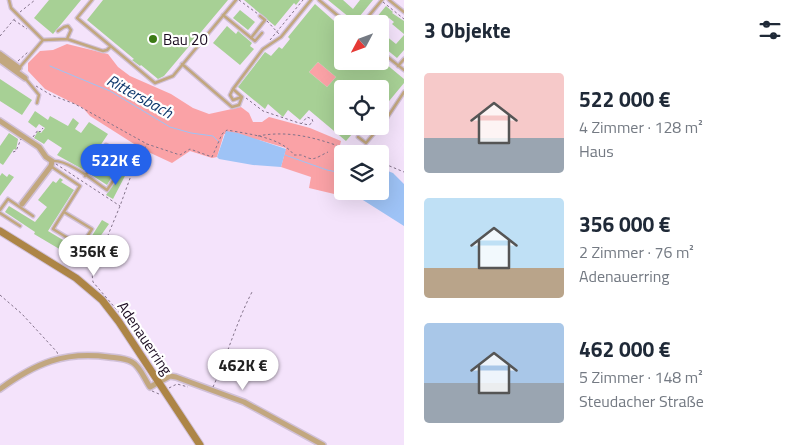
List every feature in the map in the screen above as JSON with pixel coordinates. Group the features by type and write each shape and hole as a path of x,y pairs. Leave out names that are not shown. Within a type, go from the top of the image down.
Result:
{"main road":[{"name":"Adenauerring","path":"0,231 76,278 92,290 112,311 200,445"}],"street":[{"path":"0,54 25,78"},
{"path":"0,60 17,70"},
{"path":"0,122 30,142 51,163 20,205"},
{"path":"0,389 33,367 58,358 80,355 102,356 131,361 150,387 170,376 176,377 268,414 324,445"}],"lane":[{"path":"9,0 11,8 42,40"},
{"path":"92,0 77,18 154,83 173,76 236,0"},
{"path":"242,96 233,100 230,95 263,49 281,37 311,0"},
{"path":"319,0 337,15"},
{"path":"369,15 381,0"},
{"path":"389,0 404,12"},
{"path":"223,15 255,41 262,33"},
{"path":"251,38 265,20 260,16"},
{"path":"58,31 64,27 70,28 67,39"},
{"path":"17,70 42,40 67,39 103,51 107,50 110,46"},
{"path":"389,58 404,70"},
{"path":"398,66 404,59"},
{"path":"182,64 232,107 239,105 242,96"},
{"path":"25,78 40,95 37,103"},
{"path":"233,89 242,96"},
{"path":"358,137 366,143 404,92"},
{"path":"51,163 60,160 85,176 107,190 126,162 124,155 106,145 85,176"},
{"path":"51,163 80,186 64,212 54,229 81,246 92,229 64,212"},
{"path":"20,226 0,212 8,199 20,205 33,216"}],"path":[{"path":"0,36 18,14 35,0"},
{"path":"236,0 242,0 260,16"},
{"path":"263,49 303,0"},
{"path":"381,0 404,19"},
{"path":"14,20 25,29 28,29"},
{"path":"265,20 277,30"},
{"path":"267,27 270,24"},
{"path":"14,62 30,50"},
{"path":"34,85 52,95 75,104 147,144 176,154 184,154 190,150 212,157 225,130 257,136 281,144 289,148 294,155 302,155 312,160 328,152"},
{"path":"242,96 267,113 302,123"},
{"path":"30,142 38,130 40,132 43,128"},
{"path":"257,136 275,133 312,136 336,145"},
{"path":"13,152 16,150 22,136"},
{"path":"92,274 135,165 147,144"},
{"path":"51,163 120,206"},
{"path":"389,166 404,172"},
{"path":"212,390 252,292"},
{"path":"0,295 40,332 57,352 58,358"},
{"path":"174,384 190,388"},
{"path":"150,387 155,394 164,391"}],"shaded area":[{"path":"67,44 108,54 118,67 130,76 171,94 193,108 209,114 241,107 249,113 253,122 262,122 269,117 310,128 341,141 340,145 334,145 334,194 309,188 311,177 281,167 286,148 259,140 224,134 217,157 212,158 190,151 172,163 142,149 90,116 83,108 45,89 28,71 28,63 40,51 53,50"},
{"path":"318,62 336,77 327,87 309,72"}],"water":[{"path":"226,131 238,133 286,149 281,167 253,165 219,159 217,157"},
{"path":"389,171 404,184 404,226 363,200 389,200"}],"building":[{"path":"49,0 81,0 53,34 34,18"},
{"name":"Bau 20","path":"103,0 228,0 164,76 158,79 132,60 134,59 87,20"},
{"path":"244,0 300,0 296,5 294,3 275,26"},
{"path":"328,0 343,0 353,9 360,0 373,0 361,15 346,15"},
{"path":"315,4 334,21 334,70 389,70 389,66 404,79 404,83 389,101 389,80 334,80 334,131 309,110 300,120 288,110 283,117 268,104 265,109 238,87 265,52 271,56 279,47 282,49 290,39 288,37","holes":["318,62 336,77 327,87 309,72"]},
{"path":"386,6 392,13 404,21 404,34 392,24 394,22 389,18 389,15 378,15"},
{"path":"240,10 255,22 248,30 233,18"},
{"path":"227,26 236,34 238,31 252,43 250,46 254,49 240,65 213,43"},
{"path":"404,35 404,50 397,58 389,51 389,38 396,44"},
{"path":"0,79 32,100 22,115 0,101"},
{"path":"35,111 48,120 50,116 68,126 73,118 79,123 75,129 81,133 89,122 108,134 84,170 57,155 62,148 48,139 44,144 34,138 38,131 41,133 45,128 39,124 36,128 28,122"},
{"path":"9,133 18,139 16,150 14,149 3,165 0,163 0,146"},
{"path":"339,135 351,135 346,141"},
{"path":"107,149 122,160 107,185 90,174"},
{"path":"124,170 127,172 113,199 106,195"},
{"path":"2,173 7,177 9,174 14,177 0,196 0,176"},
{"path":"60,178 63,180 61,182 74,190 48,231 88,255 83,263 34,234 35,232 5,212 9,206 35,222 47,207 38,200 53,181 56,183"},
{"path":"102,220 109,224 92,248 86,245"}],"waterway":[{"name":"Rittersbach","path":"50,66 110,91 170,127 191,133 213,136 219,142"},
{"name":"Rittersbach","path":"285,155 334,171"}],"place":[{"name":"Bau 20","path":"153,39"}]}
